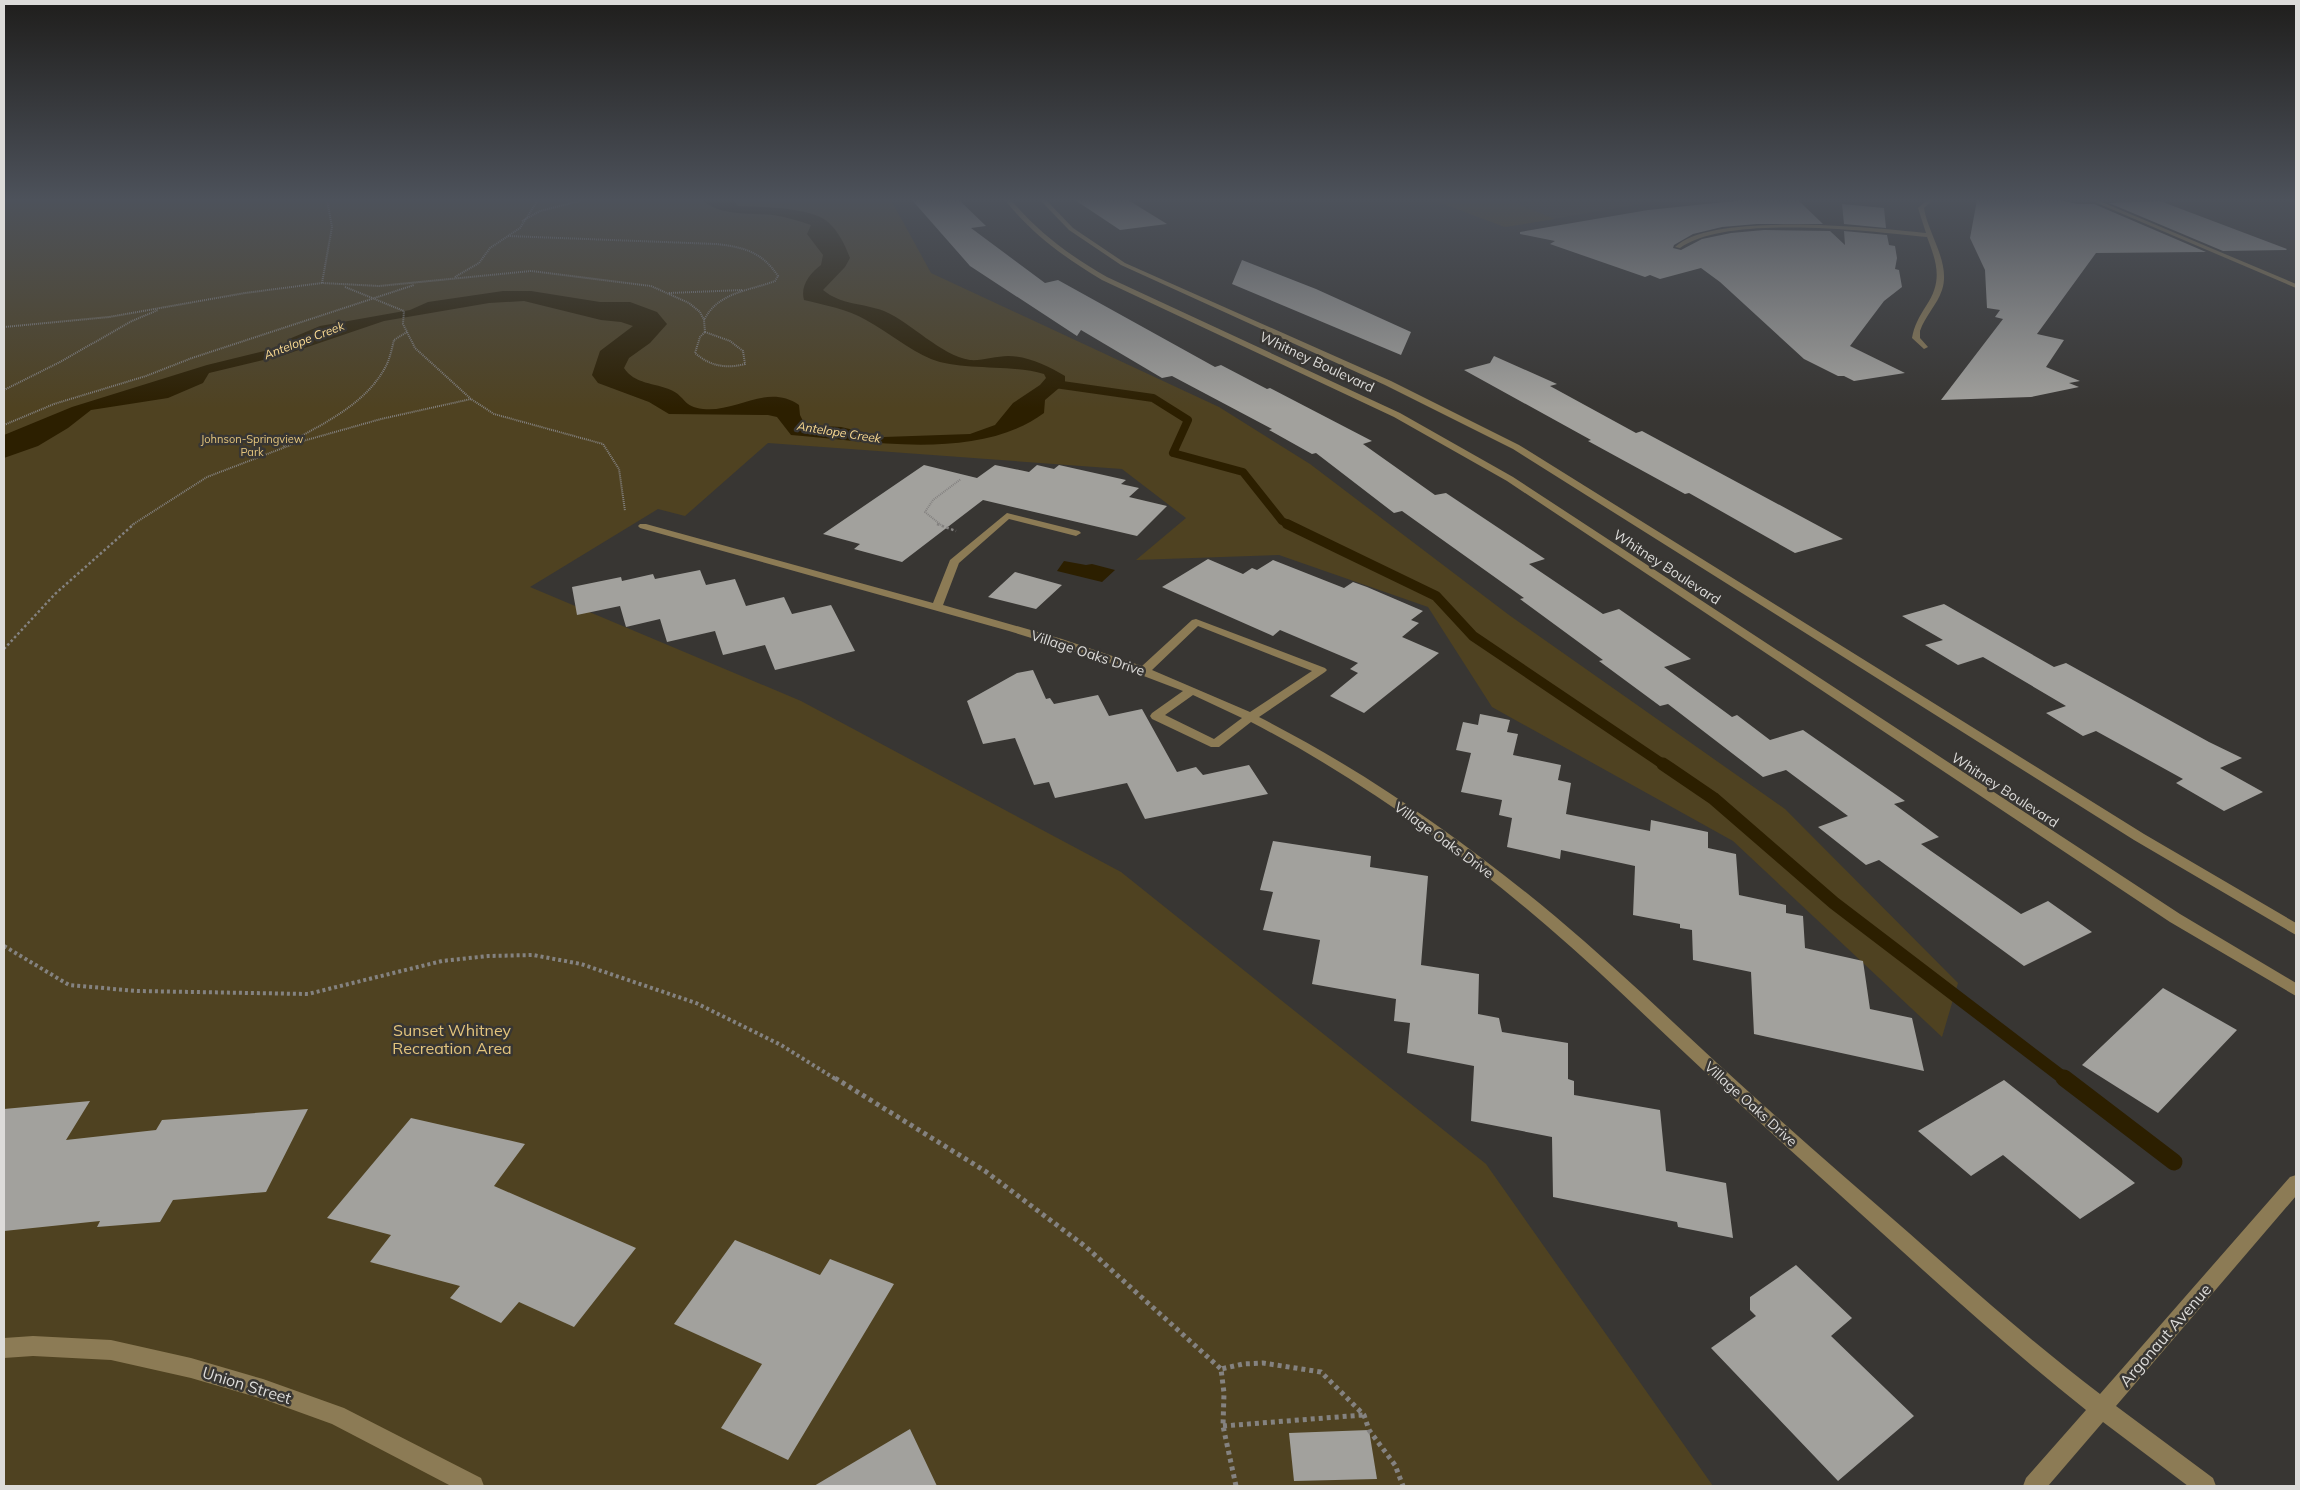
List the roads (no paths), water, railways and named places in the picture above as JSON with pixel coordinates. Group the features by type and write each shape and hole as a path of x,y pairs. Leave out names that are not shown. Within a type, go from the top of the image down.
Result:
{"street":[{"name":"Whitney Boulevard","path":"1088,270 1121,287 1397,414 1510,479 2175,918 2296,990"},
{"name":"Whitney Boulevard","path":"1134,270 1388,383 1474,424 1531,456 2139,837 2296,930"},
{"path":"1924,347 1916,338 1916,330 1936,296 1941,277 1939,270"},
{"path":"2257,270 2296,286"},
{"path":"937,607 954,562 1007,516 1076,533"},
{"name":"Village Oaks Drive","path":"643,526 937,607 1081,649 1144,671 1190,690 1273,729 1361,782 1446,838 1540,912 1613,976 1759,1112 2036,1357 2205,1486"},
{"path":"1144,671 1196,622 1321,670 1249,718 1215,744 1156,716 1190,690"},
{"name":"Argonaut Avenue","path":"2034,1486 2296,1183"},
{"name":"Union Street","path":"4,1348 33,1346 111,1350 191,1368 263,1388 337,1415 473,1486"}],"water":[{"name":"Antelope Creek","path":"816,270 843,270 823,290 845,301 876,308 895,316 937,345 959,357 975,360 1015,356 1045,365 1065,376 1065,383 1045,400 1044,413 1017,428 987,438 955,443 922,445 887,444 791,435 777,417 768,415 669,414 649,402 598,383 592,375 600,351 633,326 524,301 489,303 384,321 284,355 209,373 203,383 168,398 91,410 68,428 38,446 4,458 4,435 72,407 207,365 281,347 287,344 289,339 320,326 410,310 428,302 503,291 531,291 600,302 630,302 657,312 667,324 650,343 629,358 624,368 639,380 676,392 688,404 696,408 715,409 751,400 775,397 787,399 799,405 800,415 805,425 841,427 884,437 970,434 995,425 1013,403 1040,385 1046,378 1044,374 1031,371 956,365 931,359 859,316 804,300 803,290"},
{"path":"1064,561 1086,565 1092,564 1115,570 1102,582 1057,571"}],"waterway":[{"path":"1055,384 1153,398 1188,420 1173,453 1243,472 1282,521 1290,525"},
{"path":"1287,524 1436,596 1473,636 1664,765"},
{"path":"1663,764 1713,798 1834,903 2066,1080"},
{"path":"2064,1078 2174,1162"}],"park label":[{"name":"Johnson-Springview Park","path":"252,445"},
{"name":"Sunset Whitney Recreation Area","path":"452,1039"}]}
